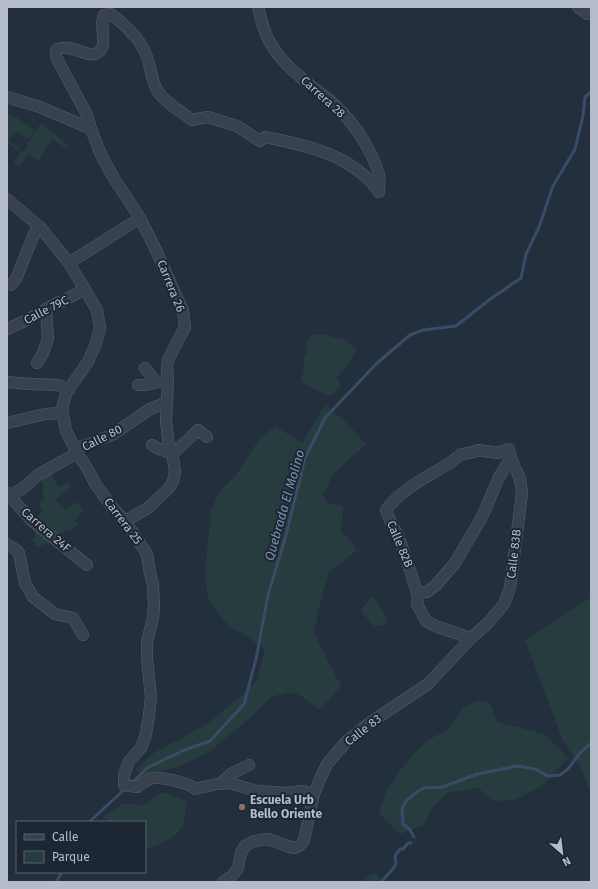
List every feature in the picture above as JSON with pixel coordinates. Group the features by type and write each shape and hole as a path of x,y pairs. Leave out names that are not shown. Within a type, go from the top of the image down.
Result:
{"street":[{"name":"Carrera 28","path":"111,14 131,31 143,46 150,65 151,78 159,93 192,120 208,117 237,126 260,141 265,137 300,144 335,156 371,181 379,192 379,175 370,153 354,125 328,100 287,66 271,45 262,25 258,7"},
{"name":"Carrera 26","path":"111,14 104,15 102,20 103,44 101,49 96,54 90,54 64,46 58,49 56,52 56,57 87,115 102,157 140,218 156,250 183,311 185,327 168,360 167,368 162,381 167,402 166,421 169,446 175,472 173,481 169,488 148,508 125,521"},
{"path":"7,97 40,107 91,129"},
{"name":"Carrera 25","path":"7,199 40,227 69,263 97,310 100,328 96,343 88,362 69,390 64,401 62,409 66,431 77,453 88,468 96,485 112,507 125,521 147,554 153,585 154,606 153,618 147,642 151,698 146,734 140,748 129,761 124,776 124,785 137,787 151,778 159,777 185,783 195,789 230,783 257,790 287,793 302,791 314,794"},
{"path":"69,263 140,218"},
{"path":"11,285 16,279 34,234 40,227"},
{"name":"Calle 79C","path":"7,329 27,320 57,303 63,302 85,289"},
{"path":"37,363 43,353 48,339 46,309"},
{"path":"145,368 162,381"},
{"path":"138,385 146,386 162,381"},
{"path":"7,382 59,385 69,390"},
{"name":"Calle 80","path":"8,494 22,489 38,475 77,453 80,447 112,435 150,409 167,402"},
{"path":"7,423 45,414 63,413"},
{"path":"152,445 171,453 177,450 198,430 207,437"},
{"name":"Calle 82B","path":"471,638 434,626 426,621 417,604 417,592 411,569 397,534 389,521 386,510 411,487 433,472 450,464 461,454 478,450 510,454"},
{"path":"417,592 427,592 436,585 455,563 479,523 510,454"},
{"name":"Calle 83B","path":"471,638 488,623 504,604 510,588 522,494 521,482 518,473 513,466 510,454"},
{"name":"Carrera 24F","path":"8,494 31,520 87,565"},
{"path":"7,544 20,553 25,583 33,597 55,614 73,618 83,635"},
{"name":"Calle 83","path":"224,882 232,876 238,868 241,852 246,845 254,841 268,839 293,848 298,848 304,840 314,794 327,764 346,742 368,724 428,684 471,638"},
{"path":"220,784 231,774 249,765"}],"green space":[{"path":"11,114 35,130 28,139 17,131 9,141 21,150 20,151 7,143 7,115"},
{"path":"41,123 68,145 65,148 52,139 38,161 28,154 20,167 13,164 21,151 24,152 28,147 27,144"},
{"path":"322,334 344,340 357,349 348,364 337,377 341,385 333,395 324,394 301,381 307,343 311,335"},
{"path":"325,405 343,419 367,445 351,457 332,476 323,496 328,503 343,507 341,531 357,550 329,572 321,599 314,633 341,686 320,710 298,694 287,692 271,697 242,725 209,752 178,767 144,775 135,770 155,752 211,721 239,698 257,680 265,649 243,634 230,628 208,600 205,570 211,512 218,493 236,475 260,438 275,426 302,443"},
{"path":"50,472 59,487 68,483 71,487 55,499 66,510 76,502 84,510 75,521 78,524 71,531 65,530 57,537 33,518 43,512 38,504 44,499 41,476"},
{"path":"34,528 53,539 49,543 37,547 32,540 35,537"},
{"path":"373,596 387,618 384,626 373,626 362,612 361,609"},
{"path":"591,597 591,794 580,766 563,741 525,640"},
{"path":"477,700 490,703 497,722 544,734 568,758 542,786 514,800 494,801 478,788 447,793 433,807 423,826 400,834 379,813 386,792 401,769 418,749 430,739 447,730 463,708"},
{"path":"163,792 187,801 183,827 170,839 148,849 146,848 146,821 108,821 103,816 123,804 144,805"},
{"path":"376,873 382,882 363,882 368,876"}],"waterway":[{"name":"Quebrada El Molino","path":"132,783 147,768 182,751 210,741 244,704 256,659 268,595 285,539 305,458 325,418 376,364 410,335 423,330 456,326 489,300 521,278 526,254 539,227 553,186 575,149 583,116 585,97 591,92"},
{"path":"414,837 410,830 403,824 402,809 406,801 418,791 424,788 443,787 477,774 517,766 535,769 548,776 560,775 568,769 580,753 591,743"},
{"name":"Quebrada El Molino","path":"90,821 126,788"},
{"path":"381,882 396,864 395,856 400,849 403,849 408,843 411,843"},
{"name":"Quebrada El Molino","path":"56,882 61,873"}],"place":[{"name":"Escuela Urb Bello Oriente","path":"242,807"}]}
